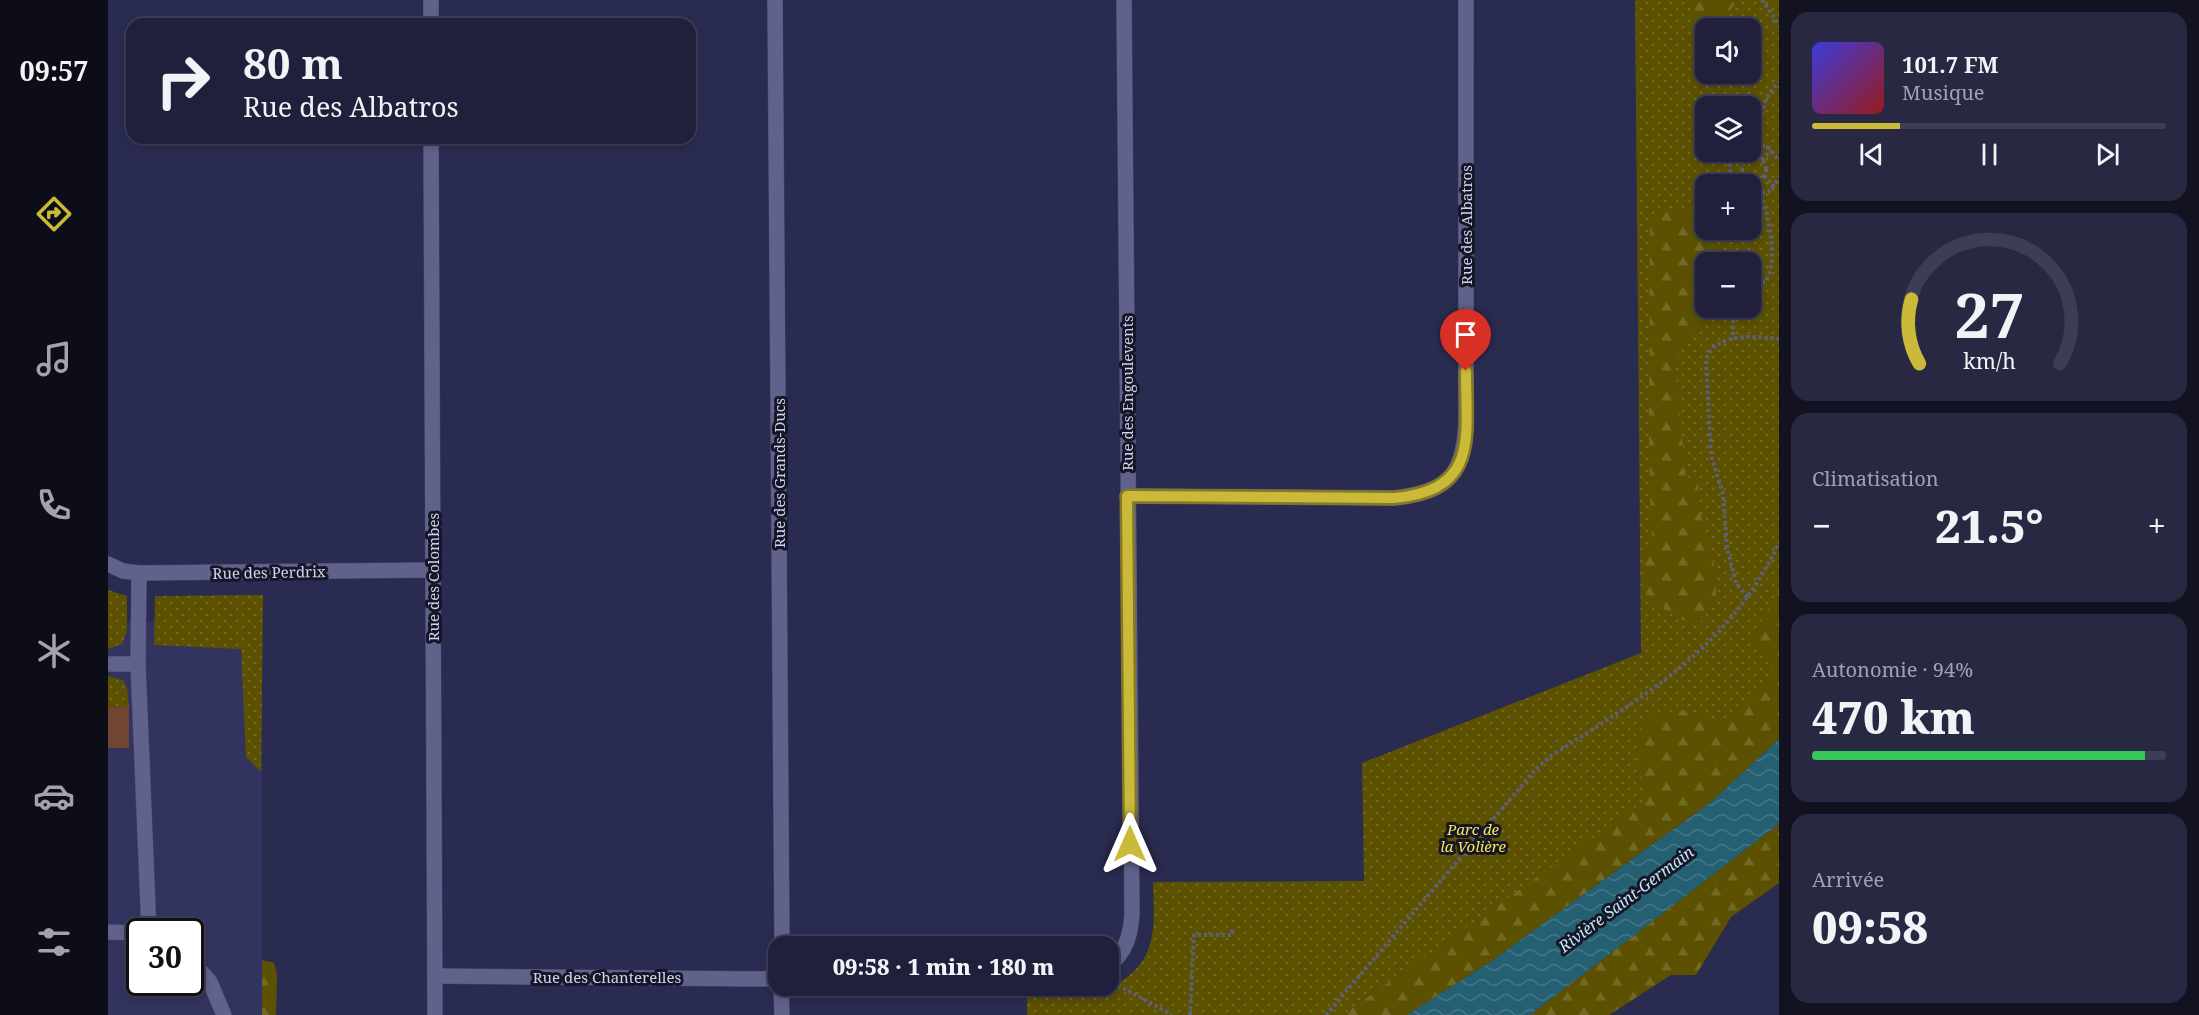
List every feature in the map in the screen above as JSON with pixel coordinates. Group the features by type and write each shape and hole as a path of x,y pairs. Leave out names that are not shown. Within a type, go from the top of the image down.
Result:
{"street":[{"path":"430,0 431,18"},
{"name":"Rue des Grands-Ducs","path":"775,0 782,936"},
{"name":"Rue des Engoulevents","path":"1119,955 1125,947 1131,931 1132,913 1124,0"},
{"name":"Rue des Albatros","path":"1127,496 1394,498 1415,496 1434,490 1450,480 1459,467 1466,418 1466,0"},
{"name":"Rue des Colombes","path":"431,144 435,1015"},
{"name":"Rue des Perdrix","path":"108,564 123,571 139,573 432,570"},
{"path":"139,573 138,664 148,918"},
{"path":"108,664 138,664"},
{"path":"108,932 126,933"},
{"path":"204,975 210,982 224,1015"},
{"name":"Rue des Chanterelles","path":"435,976 768,979"},
{"path":"782,996 782,1015"}],"path":[{"path":"1762,0 1779,25"},
{"path":"1761,118 1763,101 1767,93 1779,82"},
{"path":"1761,145 1772,150 1779,161"},
{"path":"1761,178 1764,176 1766,169 1762,160 1772,150"},
{"path":"1764,176 1774,186"},
{"path":"1761,283 1765,282 1775,269 1776,256 1770,220 1761,194 1774,186 1779,177"},
{"path":"1733,318 1733,339"},
{"path":"1747,597 1736,583 1729,558 1724,494 1711,456 1706,358 1715,345 1733,339 1779,339"},
{"path":"1326,1015 1536,769 1551,756 1676,673 1702,651 1747,597 1779,543"},
{"path":"1190,1015 1194,935 1231,935 1233,928"},
{"path":"1119,987 1172,1015"}],"shaded area":[{"path":"262,621 262,1015 108,1015 108,622"}],"green space":[{"name":"Parc de la Volière","path":"1635,0 1779,0 1779,739 1407,1015 1027,1015 1027,998 1119,996 1119,982 1138,967 1148,950 1153,928 1153,882 1364,881 1362,763 1641,653"},
{"path":"1679,0 1736,0 1724,18 1695,18 1694,28 1690,5"},
{"path":"1675,208 1695,213 1695,240 1715,240 1715,252 1695,252 1695,318 1707,318 1686,337 1675,363 1686,478 1699,479 1697,501 1717,577 1715,603 1698,625 1680,619 1646,595 1644,558 1652,541 1649,455 1650,215"},
{"path":"108,590 127,596 127,631 122,644 108,649"},
{"path":"1779,592 1779,739 1711,802 1493,960 1407,1015 1343,1015 1647,799 1637,758 1638,739 1646,717 1665,712 1684,711 1697,713 1710,720 1724,721 1741,712 1776,673 1752,643 1762,619"},
{"path":"263,595 261,772 246,757 241,649 154,645 155,596"},
{"path":"108,676 123,680 127,688 129,707 108,708"},
{"path":"1779,824 1779,883 1731,917 1696,975 1671,975 1609,1015 1530,1015"},
{"path":"262,960 274,963 277,975 276,1015 262,1015"}],"water":[{"name":"Rivière Saint-Germain","path":"1779,739 1779,824 1530,1015 1407,1015 1493,960 1711,802"}],"building":[{"path":"129,707 129,748 108,748 108,708"}],"route":[{"path":"1130,844 1127,496 1394,498 1415,496 1434,490 1450,480 1459,467 1466,434 1466,371"}]}
